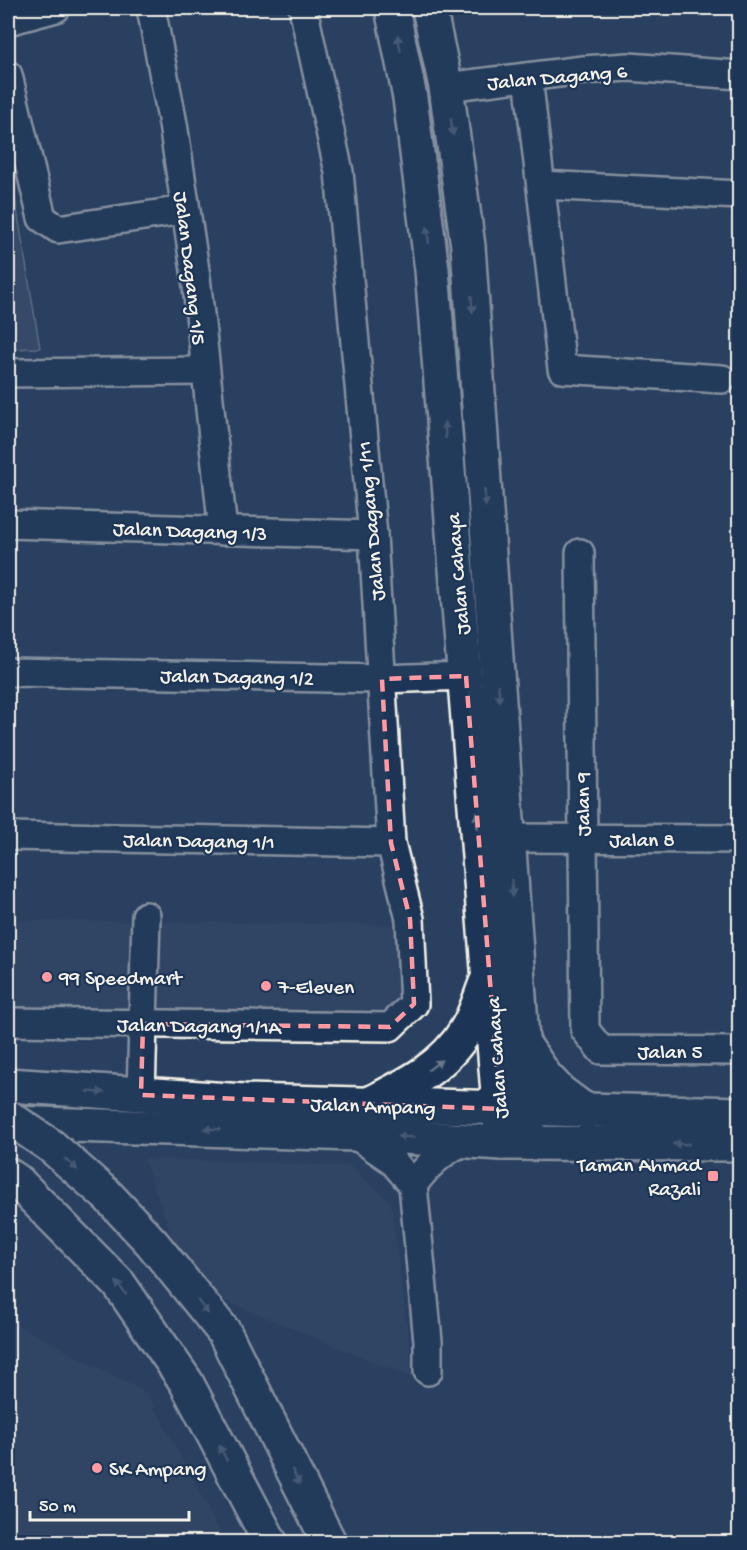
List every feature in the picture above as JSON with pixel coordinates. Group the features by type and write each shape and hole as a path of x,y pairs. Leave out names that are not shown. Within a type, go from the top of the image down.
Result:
{"main road":[{"name":"Jalan Cahaya","path":"392,8 410,98 432,270 489,975 514,1110 516,1143"},
{"name":"Jalan Cahaya","path":"429,8 446,87 468,246 524,1045 514,1110"},
{"path":"360,1120 457,1045 468,1028 489,975"},
{"path":"524,1045 545,1076 560,1092 587,1112"},
{"name":"Jalan Ampang","path":"17,1090 141,1095 360,1120 465,1141 740,1144"},
{"name":"Jalan Ampang","path":"8,1123 360,1120 514,1110 740,1114"},
{"path":"8,1117 51,1146 108,1196 152,1242 224,1332 329,1542"},
{"path":"8,1175 17,1181 119,1284 186,1382 270,1542"}],"street":[{"path":"8,21 56,8"},
{"name":"Jalan Dagang 1/5","path":"151,8 173,124 184,210 196,278 204,371 223,531"},
{"name":"Jalan Dagang 1/11","path":"303,8 339,172 373,535 391,843 410,919 414,1004 390,1027"},
{"name":"Jalan Dagang 6","path":"446,87 628,67 740,75"},
{"path":"8,75 42,218 58,229 184,210"},
{"path":"528,77 562,369 722,379"},
{"path":"541,185 740,195"},
{"path":"8,373 204,371"},
{"name":"Jalan Dagang 1/3","path":"8,524 373,535"},
{"name":"Jalan 9","path":"580,553 585,1030 601,1050"},
{"name":"Jalan Dagang 1/2","path":"8,672 382,679 466,676"},
{"name":"Jalan Dagang 1/1","path":"8,836 391,843"},
{"name":"Jalan 8","path":"509,838 740,839"},
{"path":"141,1095 146,916"},
{"name":"Jalan Dagang 1/1A","path":"8,1022 390,1027"},
{"name":"Jalan 5","path":"601,1050 740,1051"},
{"path":"360,1120 413,1185 428,1341 428,1371"},
{"path":"413,1185 435,1159 448,1148 465,1141"}],"highlighted area":[{"path":"466,676 500,1109 141,1095 143,1024 390,1027 414,1004 410,919 391,843 382,679"}],"shaded area":[{"path":"8,156 40,348 8,349"},
{"path":"8,920 403,925 405,1000 388,1019 8,1016"},
{"path":"143,1158 350,1166 391,1202 414,1379 190,1286"},
{"name":"SK Ampang","path":"8,1320 147,1393 226,1542 8,1542"}],"place":[{"name":"99 Speedmart","path":"47,977"},
{"name":"7-Eleven","path":"266,986"},
{"name":"Taman Ahmad Razali","path":"713,1176"},
{"name":"SK Ampang","path":"97,1468"}]}
